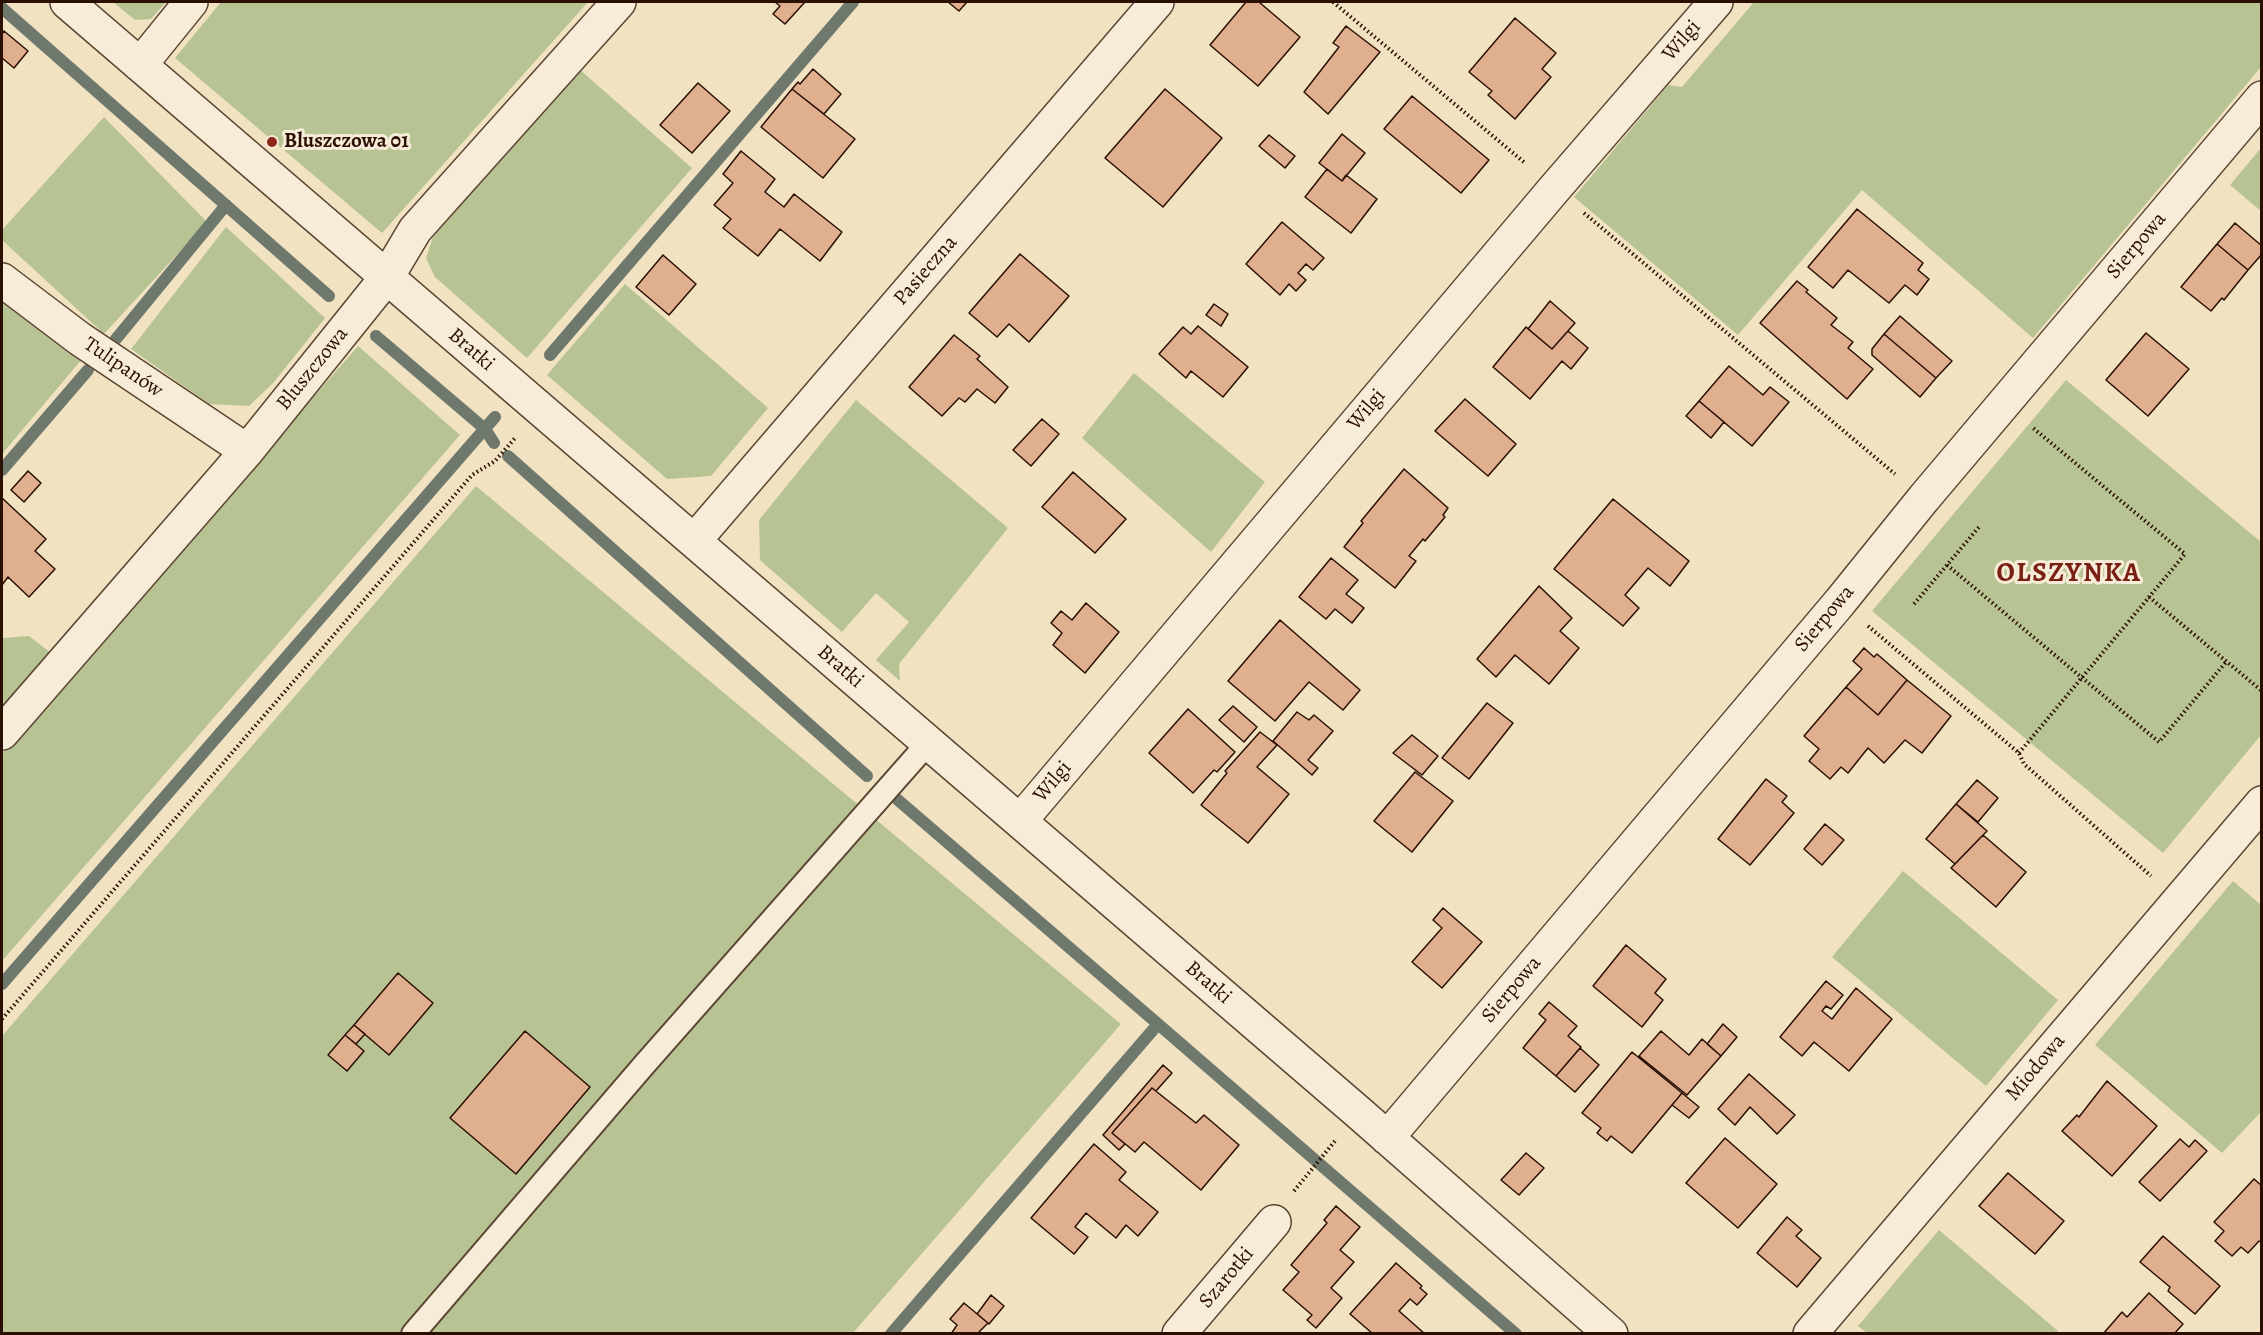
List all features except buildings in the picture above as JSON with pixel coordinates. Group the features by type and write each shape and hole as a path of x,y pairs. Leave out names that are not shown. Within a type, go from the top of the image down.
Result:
{"street":[{"name":"Bratki","path":"67,2 1020,821 1611,1334"},
{"path":"140,65 191,2"},
{"name":"Bluszczowa","path":"2,733 247,451 387,277 415,230 620,2"},
{"name":"Pasieczna","path":"694,541 1157,2"},
{"name":"Wilgi","path":"1020,821 1555,188 1716,2"},
{"name":"Sierpowa","path":"1387,1138 2262,98"},
{"name":"Tulipanów","path":"2,280 80,339 247,451"},
{"name":"Miodowa","path":"1810,1334 2262,803"},
{"name":"Szarotki","path":"1179,1334 1274,1222"}],"lane":[{"path":"413,1334 636,1074 928,743"}],"path":[{"path":"1333,2 1924,498"},
{"path":"2,1019 472,475 495,461 541,410"},
{"path":"2019,753 2185,554 2028,424"},
{"path":"1914,604 1979,527"},
{"path":"1947,565 2159,742 2226,662"},
{"path":"2149,597 2262,691"},
{"path":"1840,602 2019,753 2024,764 2178,900"},
{"path":"1307,1174 1328,1150"}],"green space":[{"path":"113,2 166,2 151,19 135,20"},
{"path":"221,2 588,2 382,233 175,58"},
{"path":"1754,2 2261,2 2261,67 2033,338 1862,190 1738,335 1574,197 1668,85 1682,87"},
{"path":"579,69 692,168 527,358 435,277 426,258 433,237"},
{"path":"104,117 207,222 104,334 2,240 2,230"},
{"path":"2261,148 2261,211 2230,185"},
{"path":"226,227 325,318 274,382 249,406 209,404 131,349"},
{"path":"625,284 768,408 711,476 667,479 547,375"},
{"path":"2,294 82,359 2,454"},
{"path":"358,346 460,435 2,961 2,754"},
{"path":"1134,373 1265,482 1211,552 1082,438"},
{"path":"2066,380 2261,542 2261,735 2163,853 1872,611"},
{"path":"856,400 1008,528 899,664 900,681 876,660 909,622 876,593 842,632 760,560 759,520"},
{"path":"476,486 1121,1024 853,1333 2,1334 2,1036"},
{"path":"29,636 51,653 2,706 2,638"},
{"path":"1903,871 2058,1000 1986,1086 1832,957"},
{"path":"2233,881 2261,905 2262,1111 2222,1153 2095,1045"},
{"path":"1939,1230 2058,1331 2055,1334 1867,1333 1858,1326"}],"waterway":[{"path":"550,355 853,2"},
{"path":"2,8 329,296"},
{"path":"116,339 226,205"},
{"path":"376,336 485,429 494,443"},
{"path":"2,470 88,370"},
{"path":"2,984 495,417"},
{"path":"508,456 867,776"},
{"path":"891,1334 1158,1024 898,800"},
{"path":"1158,1024 1516,1334"}],"place":[{"name":"Bluszczowa 01","path":"272,142"}],"district":[{"name":"OLSZYNKA","path":"2069,574"}]}
